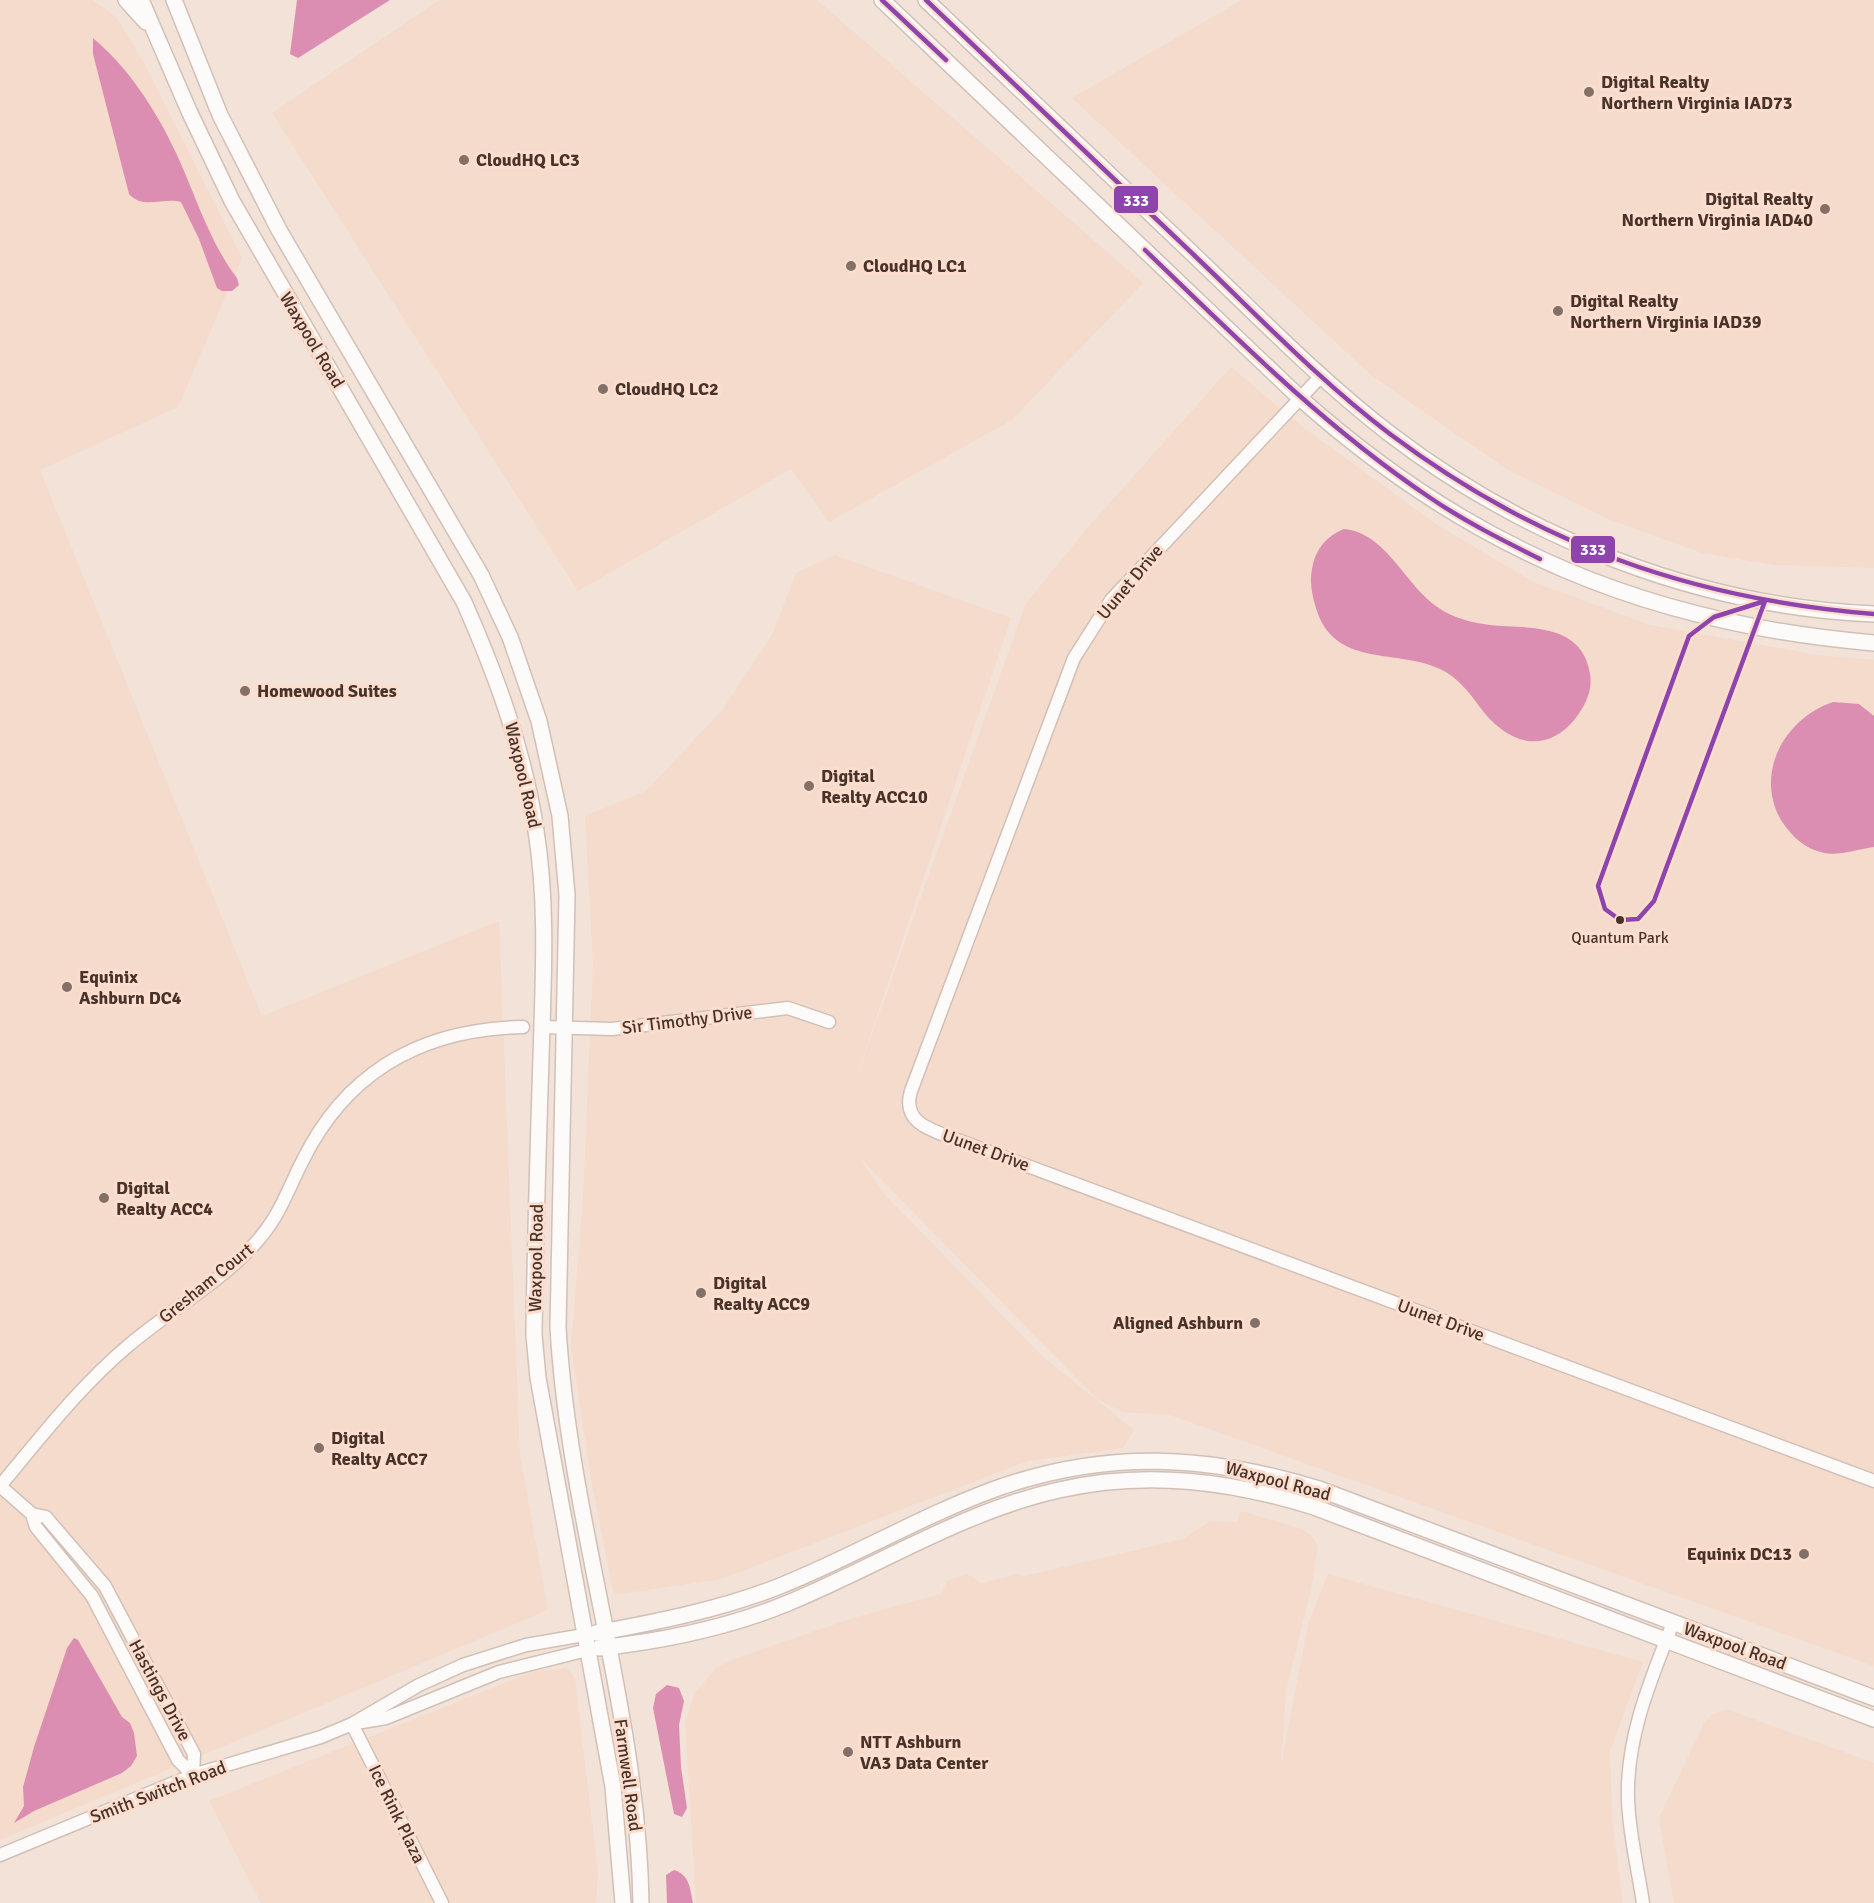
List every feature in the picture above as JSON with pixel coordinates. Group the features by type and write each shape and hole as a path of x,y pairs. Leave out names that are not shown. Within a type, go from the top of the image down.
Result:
{"main road":[{"path":"126,0 156,33"},
{"name":"Waxpool Road","path":"141,0 189,111 232,201 464,602 484,647 518,741 536,831 543,905 534,1335 546,1425 586,1643"},
{"name":"Waxpool Road","path":"174,0 220,115 269,211 481,575 514,647 541,731 560,816 567,895 558,1327 560,1369 572,1454 608,1647"},
{"path":"882,0 1300,398 1368,455 1443,507 1524,552 1566,571 1652,603 1710,619 1787,634 1874,643"},
{"path":"926,0 1321,376 1389,434 1446,473 1504,508 1587,548 1699,586 1791,606 1874,614"},
{"name":"Waxpool Road","path":"586,1643 604,1632 752,1596 965,1502 1024,1480 1086,1466 1150,1460 1215,1464 1247,1469 1319,1489 1874,1698"},
{"name":"Waxpool Road","path":"586,1643 608,1647 714,1627 758,1614 973,1519 1029,1498 1089,1484 1151,1479 1213,1482 1314,1507 1874,1719"},
{"name":"Farmwell Road","path":"586,1643 613,1787 623,1903"},
{"name":"Farmwell Road","path":"608,1647 630,1772 641,1903"}],"street":[{"name":"Uunet Drive","path":"1321,376 1111,600 1074,658 911,1091 909,1106 911,1115 922,1126 955,1139 1874,1481"},
{"name":"Sir Timothy Drive","path":"542,1027 612,1029 788,1008 829,1022"},
{"name":"Gresham Court","path":"0,1486 89,1382 128,1346 236,1263 264,1234 283,1206 302,1161 318,1133 355,1087 375,1070 407,1051 438,1039 471,1030 523,1027"},
{"name":"Hastings Drive","path":"0,1486 32,1514 51,1522 105,1586 194,1754 193,1774"},
{"name":"Hastings Drive","path":"32,1514 36,1527 92,1596 178,1760 193,1774"},
{"path":"1643,1903 1630,1823 1629,1774 1637,1724 1673,1623"},
{"name":"Smith Switch Road","path":"352,1724 386,1718 499,1672 586,1643"},
{"name":"Smith Switch Road","path":"0,1855 193,1774 321,1737 352,1724 419,1685 463,1665 526,1645 586,1643"},
{"name":"Ice Rink Plaza","path":"352,1724 442,1903"}],"shaded area":[{"path":"0,0 93,0 117,18 144,63 242,258 178,407 40,470 262,1016 499,921 520,1455 548,1610 0,1840"},
{"path":"297,0 390,0 298,58 290,54"},
{"path":"439,0 817,0 1143,283 1012,420 829,522 791,469 578,591 272,113"},
{"path":"1242,0 1874,0 1874,568 1774,565 1702,553 1608,519 1508,470 1372,376 1072,98"},
{"path":"93,38 124,69 150,104 161,124 181,163 210,232 237,278 239,285 232,291 222,291 217,288 199,239 181,202 147,202 135,199 129,194 93,54"},
{"path":"1231,367 1300,425 1436,524 1533,582 1650,625 1818,655 1874,660 1874,1666 1170,1415 1123,1412 1097,1399 858,1156 885,1195 1044,1358 1134,1430 1123,1448 1028,1461 721,1579 614,1595 592,1484 571,1346 583,1199 593,964 585,816 646,791 723,709 773,633 796,573 837,554 837,556 1011,618 852,1090 1026,603 1090,525"},
{"path":"1344,529 1372,540 1384,550 1427,598 1450,615 1484,624 1550,631 1564,636 1576,645 1585,657 1591,680 1587,698 1575,719 1563,731 1550,738 1537,741 1524,740 1500,728 1462,685 1446,672 1424,663 1371,654 1340,642 1327,631 1318,614 1312,592 1311,575 1313,562 1322,544"},
{"path":"1833,702 1859,704 1874,716 1874,847 1830,854 1811,848 1789,831 1781,820 1774,802 1771,784 1773,766 1788,734 1816,710"},
{"path":"1241,1511 1302,1529 1311,1535 1318,1546 1310,1594 1286,1691 1281,1766 1308,1624 1328,1574 1643,1662 1610,1751 1612,1817 1623,1903 696,1903 685,1723 695,1693 715,1669 734,1659 853,1618 941,1594 947,1581 967,1574 981,1583 1020,1574 1021,1577 1183,1539 1210,1521 1237,1522"},
{"path":"74,1638 78,1640 122,1717 130,1723 134,1733 137,1756 131,1766 122,1773 34,1811 14,1823 24,1806 23,1787 34,1747 67,1648"},
{"path":"567,1668 575,1679 598,1872 596,1903 261,1903 209,1801 532,1672"},
{"path":"667,1685 679,1688 684,1701 679,1725 681,1767 687,1808 682,1817 674,1814 653,1708 656,1694"},
{"path":"1726,1709 1874,1763 1874,1903 1674,1903 1659,1818 1705,1721 1711,1715"},
{"path":"674,1870 686,1879 693,1903 667,1903 666,1875"}],"transit line":[{"name":"333","path":"882,0 946,60"},
{"name":"333","path":"926,0 1314,371 1364,414 1446,473 1502,507 1560,536 1619,560 1679,580 1807,607 1874,614"},
{"name":"333","path":"1145,250 1282,380 1353,441 1442,506 1540,559"},
{"name":"333","path":"1765,601 1654,901 1638,919 1620,920 1605,909 1598,886 1689,636 1714,617 1765,601"}],"place":[{"name":"Digital Realty Northern Virginia IAD73","path":"1589,92"},
{"name":"CloudHQ LC3","path":"464,160"},
{"name":"Digital Realty Northern Virginia IAD40","path":"1825,209"},
{"name":"CloudHQ LC1","path":"851,266"},
{"name":"Digital Realty Northern Virginia IAD39","path":"1558,311"},
{"name":"CloudHQ LC2","path":"603,389"},
{"name":"Homewood Suites","path":"245,691"},
{"name":"Digital Realty ACC10","path":"809,786"},
{"name":"Quantum Park","path":"1620,920"},
{"name":"Equinix Ashburn DC4","path":"67,987"},
{"name":"Digital Realty ACC4","path":"104,1198"},
{"name":"Digital Realty ACC9","path":"701,1293"},
{"name":"Aligned Ashburn","path":"1255,1323"},
{"name":"Digital Realty ACC7","path":"319,1448"},
{"name":"Equinix DC13","path":"1804,1554"},
{"name":"NTT Ashburn VA3 Data Center","path":"848,1752"}]}
